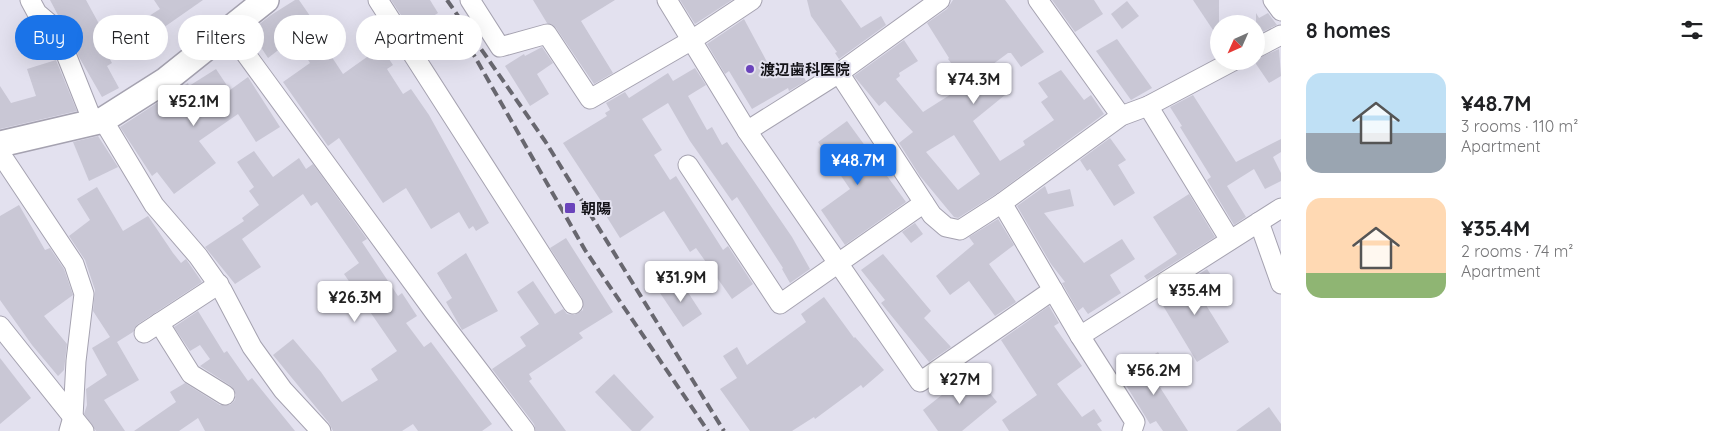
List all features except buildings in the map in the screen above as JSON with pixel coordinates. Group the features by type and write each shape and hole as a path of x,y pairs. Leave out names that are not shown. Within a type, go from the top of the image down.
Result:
{"main road":[{"path":"248,15 266,0"},
{"path":"0,144 98,121 166,80 191,60"}],"street":[{"path":"30,0 37,13 56,29 98,121 154,205 198,256 219,284 252,347 283,390 321,431"},
{"path":"378,0 573,304"},
{"path":"470,0 500,46 547,34 590,99 692,40 752,0"},
{"path":"667,0 747,131 920,382 1053,290"},
{"path":"747,131 839,74 940,0"},
{"path":"1038,0 1121,116"},
{"path":"1273,0 1281,11"},
{"path":"1265,43 1281,35"},
{"path":"251,60 435,313 525,431"},
{"path":"839,74 932,215 946,227 960,230 1002,203 1121,116 1148,106 1216,70"},
{"path":"1148,106 1230,240"},
{"path":"0,153 74,264 84,294 76,361 75,426"},
{"path":"688,165 780,304 924,204"},
{"path":"1002,203 1080,336 1135,422 1132,431"},
{"path":"1080,336 1281,208"},
{"path":"1259,222 1281,284"},
{"path":"219,284 151,328 191,374 225,395"},
{"path":"0,326 75,426"}],"railway":[{"path":"447,0 545,141 724,431"},
{"path":"477,60 585,250 708,431"}],"place":[{"name":"渡辺歯科医院","path":"750,69"},
{"name":"朝陽","path":"570,208"}]}
